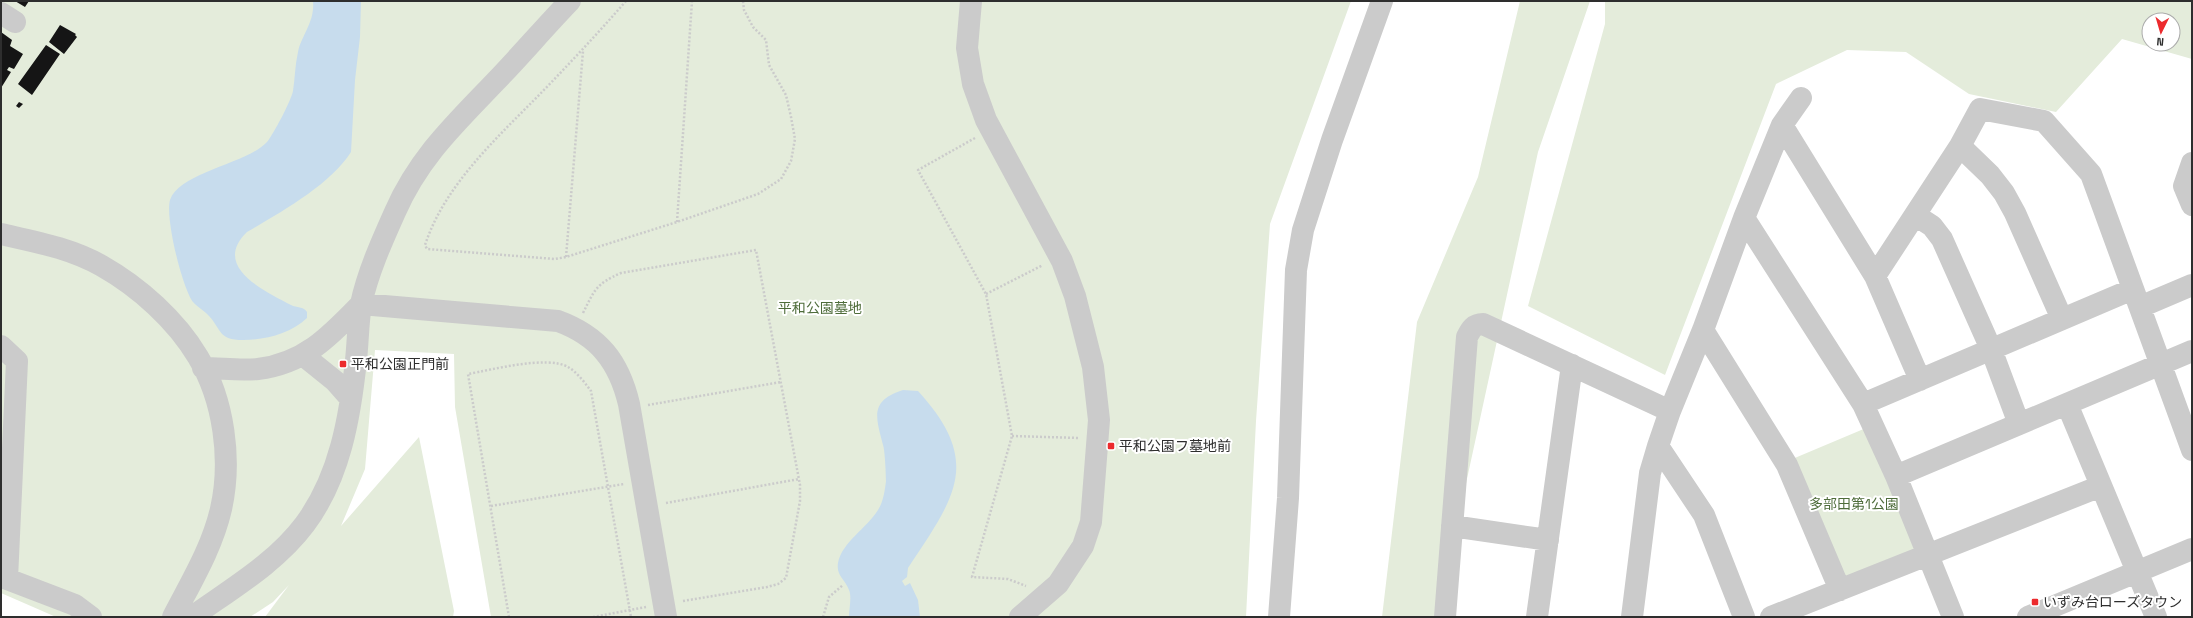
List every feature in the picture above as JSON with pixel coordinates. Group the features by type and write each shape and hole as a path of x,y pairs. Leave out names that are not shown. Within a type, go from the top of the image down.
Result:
{"street":[{"path":"192,617 257,570 282,548 304,525 321,501 340,456 350,398 361,304 376,258 396,210 416,171 478,98 570,1"},
{"path":"971,1 967,48 973,84 991,129 1059,256 1075,296 1093,367 1098,430 1106,432 1103,457 1096,466 1091,522 1083,546 1058,584 1020,617"},
{"path":"1279,617 1288,498 1298,263 1303,230 1330,148 1382,1"},
{"path":"1632,617 1650,473 1658,446 1744,218 1782,125 1801,98"},
{"path":"1875,276 1960,146 1980,109 2044,121 2091,174 2192,448"},
{"path":"1782,125 1875,276 1920,380"},
{"path":"1960,146 2004,192 2062,319"},
{"path":"2192,163 2184,186 2192,205"},
{"path":"1915,215 1932,226 1942,239 1991,349 2019,424"},
{"path":"1744,218 1863,404 1930,554 1953,617"},
{"path":"1,234 61,247 102,266 157,307 176,328 198,357 212,386 224,439 226,469 221,508 212,540 173,617"},
{"path":"1863,404 2062,319 2137,298 2192,285"},
{"path":"361,304 558,321 575,327 595,341 616,367 624,384 665,610"},
{"path":"203,368 258,369 295,360 304,356 336,330 361,304"},
{"path":"1445,617 1467,337 1471,329 1476,324 1483,324 1670,411"},
{"path":"1703,330 1787,465 1840,590"},
{"path":"1,346 17,361 7,579 75,605 91,617"},
{"path":"1896,476 2192,351"},
{"path":"304,356 335,381 350,398"},
{"path":"1537,617 1572,365"},
{"path":"2067,404 2156,617"},
{"path":"1658,446 1704,515 1744,617"},
{"path":"1771,617 2101,486"},
{"path":"1452,526 1548,540"},
{"path":"2028,617 2192,549"}],"path":[{"path":"626,1 583,50 473,165 448,198 434,220 425,245 427,249 555,260 678,222 758,194 781,179 791,161 795,139 786,95 769,65 766,40 753,27 744,10 743,1"},
{"path":"678,222 692,1"},
{"path":"566,257 583,50"},
{"path":"991,129 918,170 986,294 1012,436 972,578 1008,579 1028,587 1041,600"},
{"path":"575,327 593,292 603,280 621,273 756,250 799,479 800,501 786,578 778,584 665,610 630,610 593,617"},
{"path":"986,294 1059,256"},
{"path":"509,617 468,374 526,363 549,363 568,366 591,391 631,617"},
{"path":"629,408 781,382"},
{"path":"1012,436 1098,430"},
{"path":"647,506 799,479"},
{"path":"490,506 642,481"},
{"path":"823,617 829,597 843,585"}],"green space":[{"name":"平和公園墓地","path":"1,1 1351,1 1270,224 1256,421 1246,617 491,617 455,407 454,354 375,350 365,469 341,526 419,437 454,611 453,617 265,617 289,585 273,602 250,617 56,617 1,593"},
{"path":"1520,1 1590,1 1538,152 1437,617 1382,617 1417,322 1478,177"},
{"path":"1605,1 2192,1 2192,59 2168,52 2181,52 2181,12 2141,12 2141,44 2122,39 2056,112 1969,94 1906,52 1847,50 1776,84 1665,375 1528,306 1605,24"},
{"name":"多部田第1公園","path":"1866,428 1917,548 1846,580 1790,460"}],"water":[{"path":"313,1 361,1 360,37 355,80 351,152 331,176 318,187 289,207 247,232 237,245 235,256 238,267 246,276 268,293 291,305 304,309 307,312 307,318 293,328 277,335 260,339 235,340 225,336 222,333 209,316 193,302 189,294 184,282 172,236 169,209 170,200 176,190 187,182 258,150 270,138 282,118 292,96 298,52 310,22"},
{"path":"903,390 918,391 938,416 951,439 956,460 955,480 949,500 938,521 908,568 907,577 902,581 905,586 910,583 918,600 920,617 849,617 850,593 838,571 838,563 844,548 873,517 881,504 884,496 886,474 884,448 878,426 878,411 880,405 885,399 892,394"}],"building":[{"path":"15,1 29,1 25,7"},
{"path":"60,25 76,34 75,35 77,37 64,54 49,42"},
{"path":"1,32 12,40 10,46 23,54 14,69 9,67 7,70 11,72 1,88"},
{"path":"46,45 60,54 32,95 18,84"},
{"path":"19,102 23,104 19,108 16,106"}],"place":[{"name":"平和公園正門前","path":"343,364"},
{"name":"平和公園フ墓地前","path":"1111,446"},
{"name":"いずみ台ローズタウン","path":"2035,602"}]}
